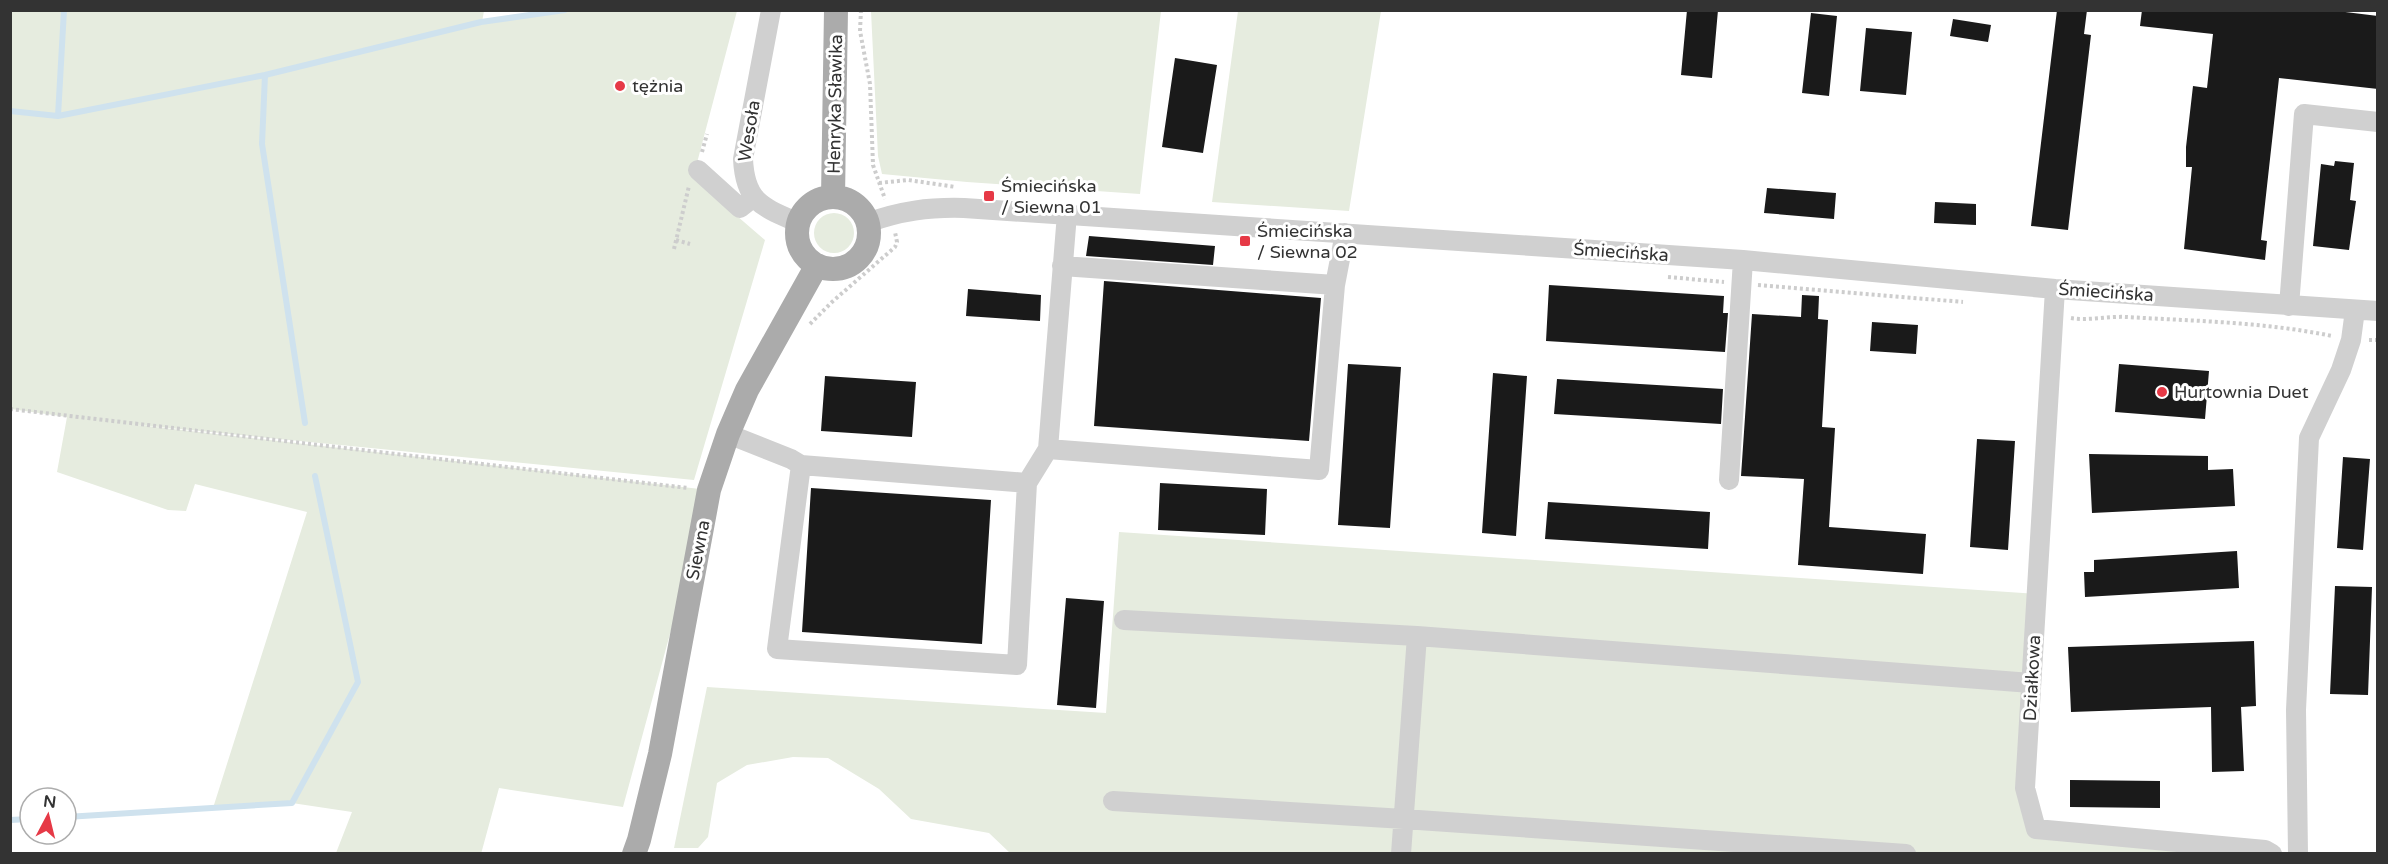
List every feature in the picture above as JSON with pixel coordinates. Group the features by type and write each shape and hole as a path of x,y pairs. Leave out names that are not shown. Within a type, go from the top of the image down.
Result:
{"main road":[{"name":"Henryka Sławika","path":"833,197 837,10"},
{"path":"833,197 854,204 867,223 867,244 858,259 848,266 837,268 817,265 803,252 797,233 802,215 812,204 833,197"},
{"name":"Siewna","path":"634,854 660,754 709,490 728,434 747,390 817,265"}],"street":[{"name":"Wesoła","path":"754,197 744,180 743,159 771,10"},
{"path":"2289,306 2304,114 2378,122"},
{"path":"698,170 740,208 754,197 767,209 799,223"},
{"name":"Śmiecińska","path":"867,223 891,214 929,207 1067,214 1743,260 2055,289 2378,311"},
{"path":"801,465 777,650 1017,665 1027,483 1048,449 1067,214"},
{"path":"1048,449 1318,470 1335,285 1346,233"},
{"path":"1729,480 1743,260"},
{"path":"1062,266 1335,285"},
{"name":"Działkowa","path":"2055,289 2025,788 2036,829 2265,850 2272,854"},
{"path":"2298,854 2296,710 2309,438 2341,370 2351,340 2355,310"},
{"path":"728,434 801,465 1027,483"},
{"path":"1124,620 1417,636 2031,683"},
{"path":"1401,854 1417,636"},
{"path":"1113,801 1906,854"}],"path":[{"path":"807,326 831,302 895,247 897,242 891,214 873,165 870,84 860,31 861,10"},
{"path":"676,240 690,244"},
{"path":"10,410 709,490"}],"shaded area":[{"path":"565,10 737,11 693,178 765,240 694,480 129,424 709,490 623,807 499,788 481,854 336,853 352,812 292,803 213,808 307,512 195,484 186,511 168,510 57,472 67,417 11,409 11,11 484,11 482,22"},
{"path":"871,11 1161,11 1140,194 882,174 878,156"},
{"path":"1238,11 1381,11 1349,211 1212,202"},
{"path":"834,213 848,219 854,233 848,247 834,253 820,247 814,233 820,219"},
{"path":"1119,532 2037,594 2031,683 2036,829 2272,853 1010,853 989,833 911,819 879,789 828,758 793,757 747,765 717,783 708,837 698,848 674,848 707,687 1106,713"}],"building":[{"path":"1687,10 1718,10 1712,78 1681,75"},
{"path":"2057,10 2087,10 2084,34 2091,35 2068,230 2031,226"},
{"path":"2142,10 2329,10 2378,16 2378,89 2279,78 2261,240 2267,241 2265,260 2184,249 2192,167 2186,167 2186,147 2193,86 2207,88 2213,34 2140,26"},
{"path":"1811,13 1837,16 1829,96 1802,93"},
{"path":"1953,19 1991,25 1988,42 1950,36"},
{"path":"1866,28 1912,32 1906,95 1860,91"},
{"path":"1175,58 1217,65 1203,153 1162,147"},
{"path":"2335,161 2354,163 2350,200 2356,201 2349,250 2313,246 2321,164 2334,166"},
{"path":"1767,188 1836,193 1834,219 1764,213"},
{"path":"1935,202 1976,204 1976,225 1934,223"},
{"path":"1089,236 1215,246 1213,265 1086,256"},
{"path":"1104,281 1321,298 1309,441 1094,426"},
{"path":"1549,285 1724,296 1723,313 1728,313 1725,352 1546,341"},
{"path":"968,289 1041,295 1040,321 966,316"},
{"path":"1802,295 1819,296 1818,319 1828,320 1822,427 1835,428 1829,527 1926,534 1923,574 1798,565 1804,479 1741,476 1752,314 1801,317"},
{"path":"1872,322 1918,325 1916,354 1870,351"},
{"path":"1348,364 1401,367 1390,528 1338,525"},
{"name":"Hurtownia Duet","path":"2119,364 2209,371 2205,419 2115,412"},
{"path":"1493,373 1527,376 1516,536 1482,533"},
{"path":"825,376 916,382 912,437 821,431"},
{"path":"1557,379 1723,389 1721,424 1554,414"},
{"path":"1977,439 2015,441 2008,550 1970,547"},
{"path":"2089,454 2208,456 2208,470 2233,469 2235,506 2092,513"},
{"path":"2343,457 2370,459 2363,550 2337,548"},
{"path":"1160,483 1267,489 1265,535 1158,530"},
{"path":"811,488 991,500 982,644 802,632"},
{"path":"1548,502 1710,512 1708,549 1545,539"},
{"path":"2237,551 2239,588 2085,597 2084,572 2094,572 2094,560"},
{"path":"2335,586 2372,587 2368,695 2330,694"},
{"path":"1066,598 1104,601 1096,708 1057,705"},
{"path":"2254,641 2256,706 2241,707 2244,771 2212,772 2211,707 2071,712 2068,647"},
{"path":"2070,780 2160,781 2160,808 2070,807"}],"waterway":[{"path":"58,116 64,10"},
{"path":"305,423 262,144 265,75 481,22 565,10"},
{"path":"10,111 58,116 265,75"},
{"path":"78,816 292,803 358,682 315,476"},
{"path":"10,820 18,820"}],"place":[{"name":"tężnia","path":"620,86"},
{"name":"Śmiecińska / Siewna 01","path":"989,196"},
{"name":"Śmiecińska / Siewna 02","path":"1245,241"},
{"name":"Hurtownia Duet","path":"2162,392"}]}
